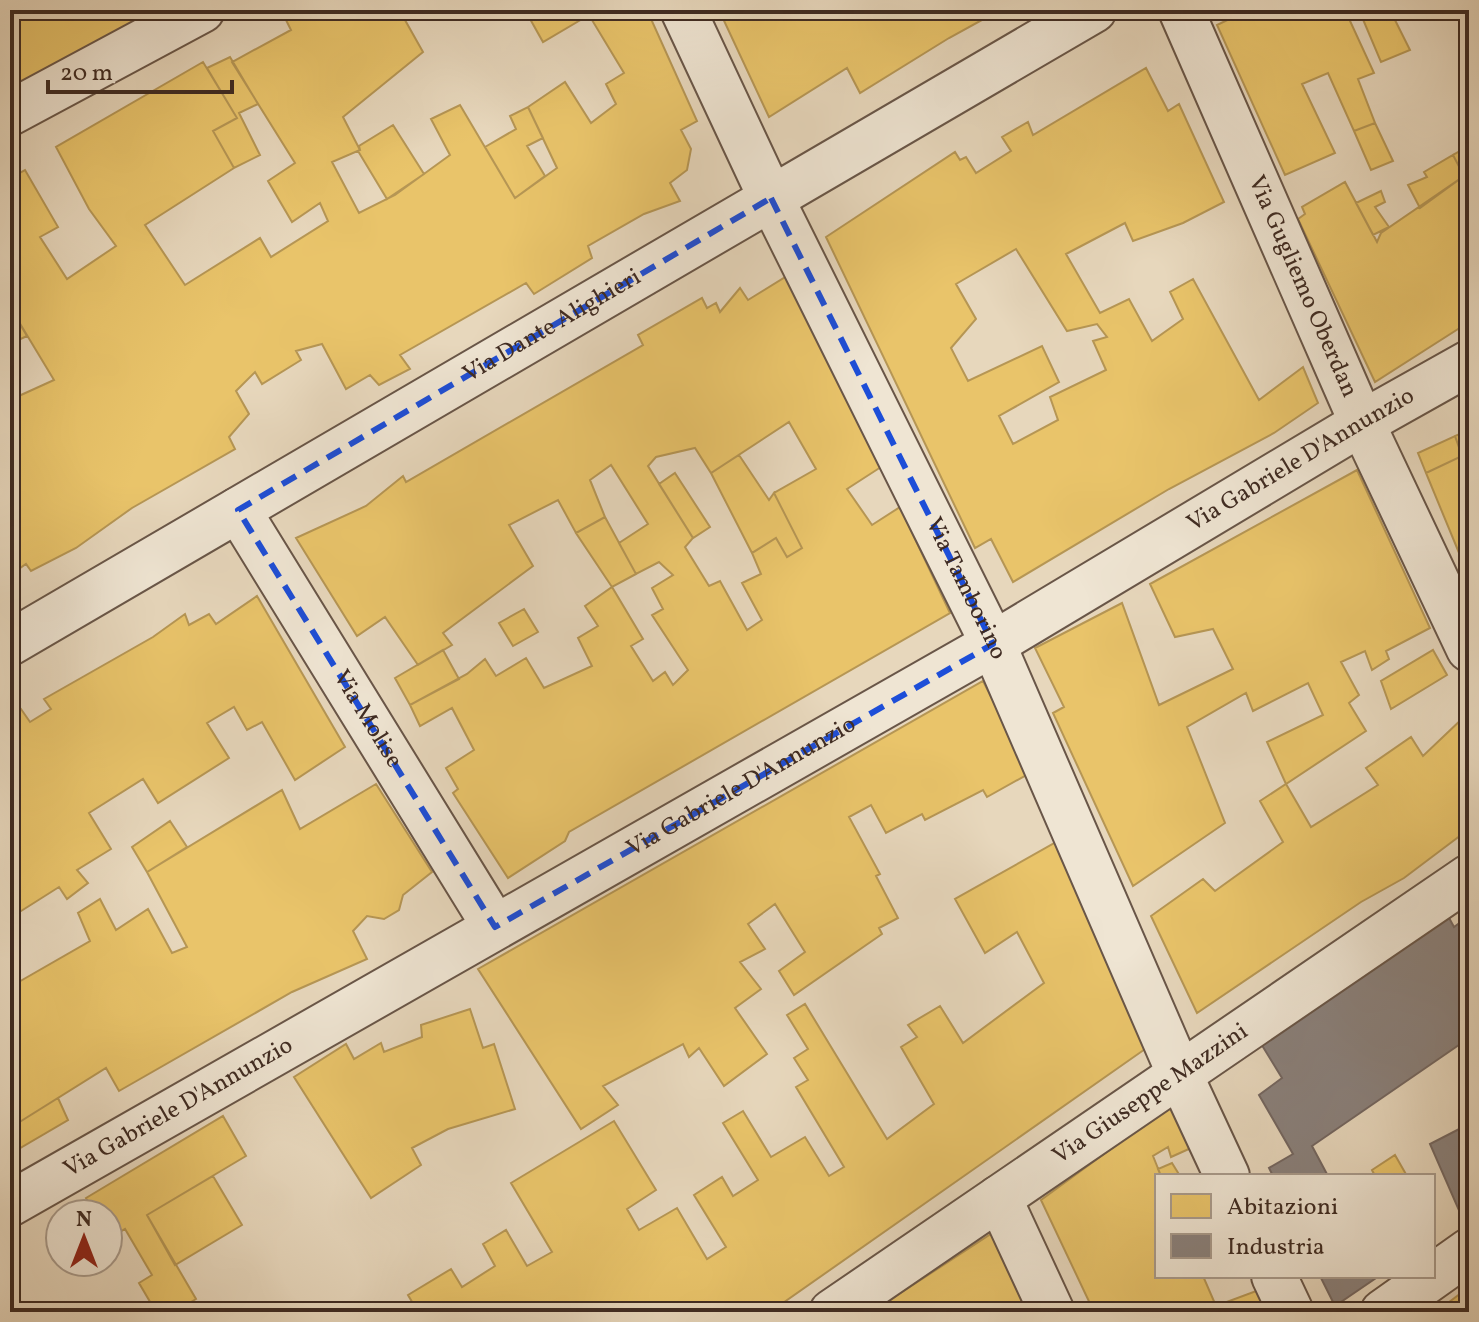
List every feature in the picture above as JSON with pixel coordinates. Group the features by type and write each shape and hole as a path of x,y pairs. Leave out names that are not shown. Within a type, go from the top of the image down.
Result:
{"street":[{"path":"10,113 202,10"},
{"name":"Via Tamborino","path":"683,10 771,198 993,644 1226,1174"},
{"name":"Via Dante Alighieri","path":"10,643 1094,10"},
{"name":"Via Gugliemo Oberdan","path":"1181,10 1362,423 1469,649"},
{"name":"Via Gabriele D'Annunzio","path":"10,1204 993,644 1362,423 1469,363"},
{"name":"Via Molise","path":"238,510 495,927"},
{"name":"Via Giuseppe Mazzini","path":"832,1312 1469,877"},
{"path":"999,1198 1052,1312"},
{"path":"1435,1275 1469,1251"},
{"path":"1275,1278 1291,1312"},
{"path":"1383,1312 1431,1278"}],"highlighted area":[{"path":"771,198 993,644 495,927 238,510"}],"building: Abitazioni":[{"path":"10,10 155,10 20,86 10,69"},
{"path":"301,10 421,10 405,20 423,52 343,117 360,150 332,162 359,213 395,195 450,155 431,119 460,105 515,198 557,168 528,107 565,82 591,123 616,104 606,84 624,73 589,15 543,42 525,10 647,10 697,121 681,130 691,149 687,170 670,183 680,201 644,214 588,246 592,258 534,294 526,283 400,355 410,369 379,385 370,375 346,389 322,344 296,351 301,360 262,384 255,372 236,391 249,414 229,437 235,449 132,508 76,548 31,571 26,564 10,575 10,400 54,380 10,307 10,178 25,170 58,227 40,237 67,279 116,246 89,209 56,147 203,62 237,118 213,131 234,168 145,225 185,285 260,238 271,257 328,221 320,203 292,222 268,181 295,163 232,62 291,30 285,18"},
{"path":"719,10 1000,10 860,93 847,68 769,117"},
{"path":"1248,10 1345,10 1374,73 1358,79 1375,123 1354,131 1328,73 1302,84 1335,153 1285,175 1217,25"},
{"path":"1359,10 1390,10 1410,50 1381,62"},
{"path":"230,57 258,104 239,113 260,155 234,168 213,131 237,118 207,68"},
{"path":"1146,68 1168,111 1179,104 1224,202 1183,223 1133,241 1125,223 1066,254 1100,313 1129,299 1152,341 1183,319 1170,292 1193,279 1259,400 1303,367 1318,403 1274,433 1169,489 1013,582 991,539 975,548 826,237 955,152 960,160 966,157 976,173 1011,151 1002,137 1028,122 1033,135","holes":["1016,249 1067,331 1097,324 1107,337 1093,341 1106,370 1050,397 1058,420 1013,444 999,416 1059,382 1042,346 968,381 951,348 976,319 956,284"]},
{"path":"528,107 543,138 527,146 545,176 515,198 485,147 516,129 510,116"},
{"path":"1375,123 1393,161 1371,170 1354,131"},
{"path":"393,125 424,174 387,199 358,151 359,146"},
{"path":"1469,146 1469,322 1375,382 1298,219 1305,214 1302,207 1345,182 1377,242 1381,233 1464,176 1453,155"},
{"path":"1453,155 1464,176 1420,208 1408,185 1427,177 1424,172"},
{"path":"1381,191 1385,202 1375,207 1389,227 1373,235 1356,203"},
{"path":"787,276 881,467 847,489 872,525 900,507 950,613 569,832 565,841 508,878 453,793 458,789 446,768 474,750 452,708 420,726 410,705 467,674 485,659 496,676 526,658 544,688 592,666 578,638 598,626 585,606 612,587 643,639 631,646 653,681 665,672 673,685 688,670 652,615 663,609 652,588 673,575 659,562 636,574 619,543 648,524 611,465 590,480 605,517 576,533 558,500 509,525 533,566 443,633 452,645 418,665 385,617 357,636 296,538 366,506 403,476 406,482 643,345 638,335 702,298 707,308 716,303 720,312 740,288 748,300","holes":["789,422 816,469 774,493 802,548 787,557 776,538 752,553 761,574 742,583 762,620 747,630 720,581 709,586 685,547 693,538 648,466 656,457 695,448 711,473"]},
{"path":"10,307 27,336 10,344"},
{"path":"1469,430 1469,577 1426,473 1462,456 1455,436"},
{"path":"1455,436 1462,456 1426,473 1418,453"},
{"path":"739,455 769,500 774,493 802,548 787,557 776,538 752,553 711,473"},
{"path":"1357,470 1430,628 1386,651 1389,659 1372,670 1365,651 1341,662 1359,695 1349,703 1366,731 1286,784 1267,742 1323,715 1308,683 1253,711 1246,693 1187,727 1225,823 1133,886 1053,713 1064,707 1035,648 1122,603 1159,705 1233,669 1213,629 1175,637 1150,584"},
{"path":"675,473 710,527 693,538 659,484"},
{"path":"605,517 636,574 612,587 576,533"},
{"path":"257,596 345,747 295,780 262,722 247,730 234,707 207,723 229,758 158,803 143,779 89,813 111,849 77,870 88,883 67,899 59,887 10,918 10,716 21,709 30,722 51,709 44,699 153,637 185,614 189,625 209,614 216,624"},
{"path":"524,609 538,632 513,646 499,623"},
{"path":"443,650 459,679 410,705 395,678"},
{"path":"1433,650 1447,675 1391,709 1381,681"},
{"path":"983,681 1030,773 987,797 983,790 925,820 922,814 886,833 871,805 849,817 880,874 876,876 898,918 879,928 882,934 794,995 779,971 805,952 775,904 748,924 765,949 740,962 761,989 735,1008 767,1054 724,1086 699,1048 689,1057 683,1044 603,1086 618,1105 581,1129 478,969"},
{"path":"1464,717 1469,727 1469,829 1404,878 1361,902 1197,1013 1151,916 1203,879 1215,891 1283,842 1260,801 1286,784 1311,827 1378,785 1366,768 1411,737 1423,756"},
{"path":"376,784 432,872 403,895 399,910 384,919 367,916 353,931 367,959 292,992 119,1091 106,1068 10,1128 10,987 90,941 78,913 100,899 116,930 148,909 172,953 187,947 147,872 282,790 300,829"},
{"path":"170,821 187,847 147,872 132,847"},
{"path":"1058,841 1148,1047 770,1312 558,1312 552,1304 541,1312 418,1312 408,1295 451,1269 462,1287 495,1266 483,1244 506,1230 527,1266 552,1252 511,1183 614,1121 656,1190 627,1209 639,1230 677,1208 707,1259 726,1247 694,1195 722,1177 733,1196 758,1180 723,1123 743,1111 771,1157 805,1137 829,1176 844,1167 796,1087 808,1080 794,1058 808,1049 787,1015 805,1004 887,1139 934,1104 901,1047 917,1037 908,1025 940,1006 963,1043 1044,983 1017,932 985,953 955,899"},
{"path":"470,1009 483,1048 494,1044 515,1109 448,1129 412,1148 421,1165 371,1198 294,1077 346,1044 354,1059 381,1043 384,1052 422,1037 421,1025"},
{"path":"58,1098 68,1120 10,1154 10,1128"},
{"path":"1178,1100 1200,1144 1171,1157 1168,1147 1153,1156 1160,1174 1155,1174 1155,1278 1204,1278 1216,1306 1267,1287 1280,1312 1094,1312 1041,1200"},
{"path":"223,1116 246,1156 147,1215 196,1299 174,1312 156,1312 139,1283 152,1275 124,1230 124,1198 86,1198"},
{"path":"1395,1155 1406,1174 1374,1174 1372,1170"},
{"path":"1172,1163 1179,1174 1160,1174 1158,1169"},
{"path":"213,1176 242,1225 175,1265 147,1215"},
{"path":"1000,1228 1036,1312 874,1312 899,1294"},
{"path":"1469,1287 1469,1312 1436,1312"}],"building: Industria":[{"path":"1448,916 1454,927 1469,916 1469,1038 1312,1146 1327,1174 1272,1174 1269,1168 1293,1154 1259,1095 1282,1078 1260,1042"},
{"path":"1469,1124 1469,1211 1461,1215 1430,1144"},
{"path":"1321,1278 1376,1278 1335,1306"}]}
